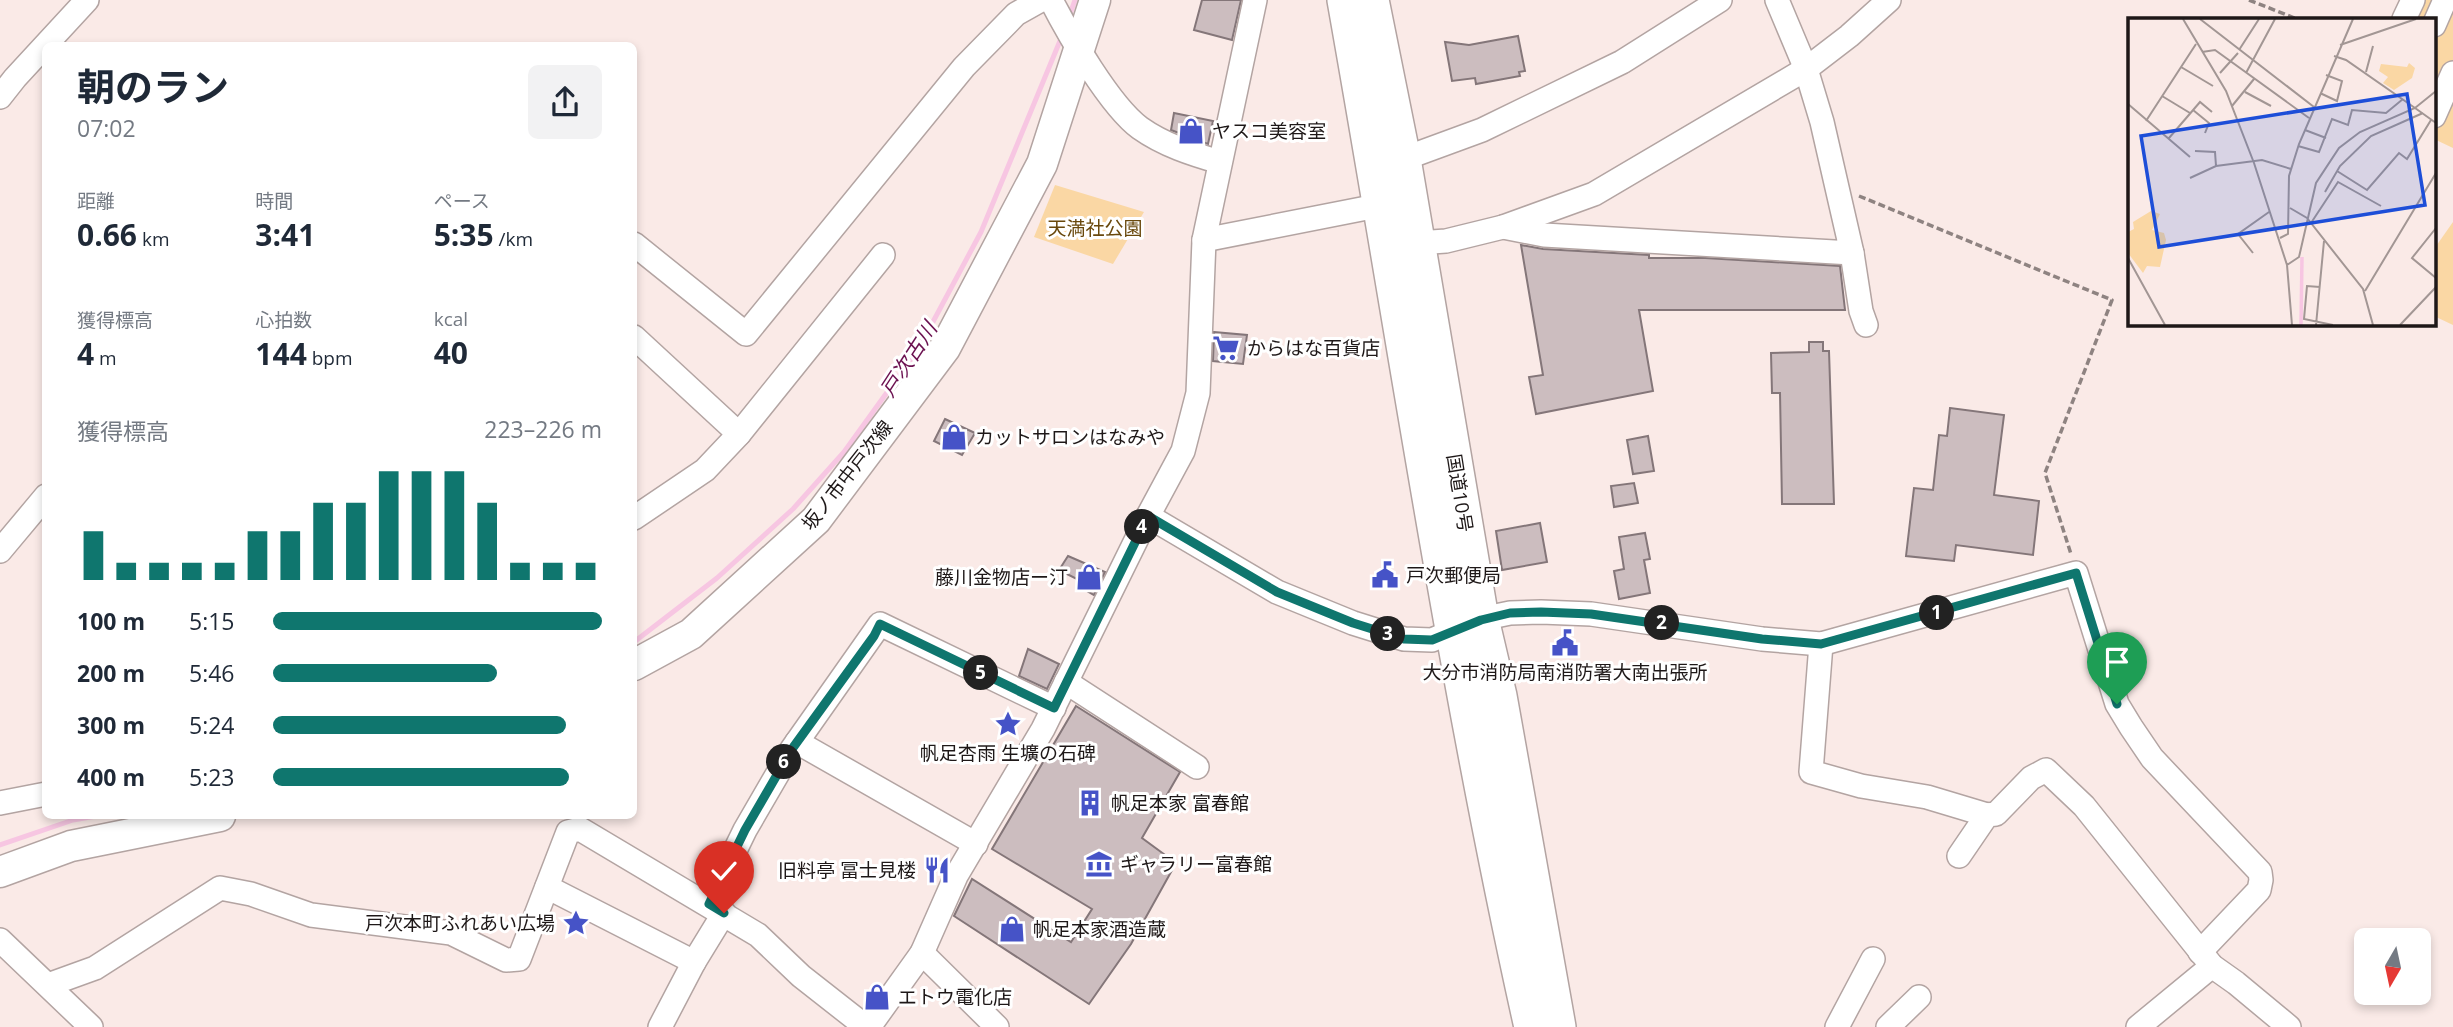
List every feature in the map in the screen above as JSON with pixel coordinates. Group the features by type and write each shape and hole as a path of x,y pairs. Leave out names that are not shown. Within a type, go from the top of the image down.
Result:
{"highway":[{"name":"国道10号","path":"1345,0 1382,205 1412,398 1467,626 1499,696 1558,1027"},
{"name":"国道10号","path":"1371,0 1417,243 1500,879 1532,1027"}],"main road":[{"name":"坂ノ市中戸次線","path":"637,663 691,634 816,520 946,348 1042,164 1075,41 1096,0"},
{"path":"0,873 71,846 205,819"}],"street":[{"path":"48,42 87,0"},
{"path":"48,985 95,968 220,888 251,894 311,915 451,933 506,960 519,959 568,832 580,829 758,935 801,976 868,1027 922,953 956,876 1054,708 1148,516 1183,451 1198,393 1204,240 1255,0"},
{"path":"1403,159 1482,130 1622,62 1720,0"},
{"path":"1777,0 1805,69 1822,122 1853,253 1861,311 1866,325"},
{"path":"1417,243 1446,241 1503,226 1594,194 1805,69 1849,36 1889,0"},
{"path":"2404,18 2413,0"},
{"path":"2436,20 2445,0"},
{"path":"637,246 746,334 964,67 1010,19 1048,1 1121,111 1141,128 1179,150 1220,162"},
{"path":"0,97 42,49"},
{"path":"2436,110 2447,77"},
{"path":"1204,240 1382,205"},
{"path":"1503,226 1544,235 1853,253"},
{"path":"637,517 705,470 739,434 883,255"},
{"path":"637,340 739,434"},
{"path":"0,551 42,501"},
{"path":"1148,516 1277,592 1353,623 1404,639 1432,640 1510,613 1591,614 1762,639 1821,644 2076,573 2117,704 2131,727 2152,758 2260,872 2259,890 2206,959 2138,1027"},
{"path":"660,1027 694,962 745,830 797,742 880,624 1054,708"},
{"path":"1821,644 1811,772 1861,786 1927,797 1987,815 1996,814 2031,778 2046,770 2084,806 2206,959 2290,1027"},
{"path":"1066,682 1197,767"},
{"path":"797,742 975,844"},
{"path":"0,803 42,795"},
{"path":"1959,856 1987,815"},
{"path":"547,887 694,962"},
{"path":"0,940 91,1027"},
{"path":"922,953 997,1027"},
{"path":"1837,1027 1873,959"},
{"path":"1888,1027 1919,997"}],"path":[{"path":"2249,0 2294,18"},
{"path":"1837,187 2112,300 2045,473 2065,529 2076,573"}],"green space":[{"path":"2405,0 2453,0 2453,148 2436,140 2436,18 2398,18"},
{"name":"天満社公園","path":"1055,185 1144,212 1113,264 1034,237"},
{"path":"2453,222 2453,325 2436,317 2436,246"}],"building":[{"path":"1202,0 1241,0 1232,40 1194,30"},
{"path":"1518,36 1525,71 1519,72 1520,76 1476,84 1475,78 1452,81 1445,42 1469,45"},
{"name":"ヤスコ美容室","path":"1174,113 1213,121 1208,144 1171,130"},
{"path":"1521,245 1543,249 1649,255 1649,258 1705,258 1840,266 1845,310 1639,310 1653,391 1536,414 1529,377 1543,375"},
{"name":"からはな百貨店","path":"1214,332 1247,335 1243,364 1213,361"},
{"path":"1809,342 1823,342 1823,351 1829,351 1834,504 1782,504 1780,393 1772,393 1771,353 1809,352"},
{"path":"1950,408 2004,415 1994,495 2039,501 2033,555 1956,545 1954,561 1906,556 1914,488 1933,490 1939,435 1947,436"},
{"name":"カットサロンはなみや","path":"945,419 975,433 962,455 934,441"},
{"path":"1648,436 1654,471 1633,474 1627,440"},
{"path":"1634,483 1638,503 1614,507 1611,486"},
{"path":"1540,523 1547,562 1502,570 1496,531"},
{"path":"1645,533 1650,559 1644,560 1650,593 1619,599 1614,571 1624,569 1619,537"},
{"name":"藤川金物店ー汀","path":"1068,556 1105,572 1094,595 1080,587 1081,581 1059,570"},
{"path":"1028,649 1059,664 1047,689 1019,676"},
{"name":"帆足本家 富春館","path":"1076,706 1180,772 1142,838 1176,863 1131,944 1089,1004 954,916 972,879 1071,942 1092,909 992,849"}],"waterway":[{"name":"戸次古川","path":"1069,17 1075,0"},
{"name":"戸次古川","path":"637,640 717,578 793,509 844,452 919,348 981,232 1062,36"},
{"name":"戸次古川","path":"0,845 79,819"}],"place":[{"name":"ヤスコ美容室","path":"1191,131"},
{"name":"からはな百貨店","path":"1226,348"},
{"name":"カットサロンはなみや","path":"954,437"},
{"name":"戸次郵便局","path":"1385,575"},
{"name":"藤川金物店ー汀","path":"1089,577"},
{"name":"大分市消防局南消防署大南出張所","path":"1565,643"},
{"name":"帆足杏雨 生壙の石碑","path":"1008,724"},
{"name":"帆足本家 富春館","path":"1090,803"},
{"name":"ギャラリー富春館","path":"1099,864"},
{"name":"旧料亭 冨士見楼","path":"937,870"},
{"name":"戸次本町ふれあい広場","path":"576,923"},
{"name":"帆足本家酒造蔵","path":"1012,929"},
{"name":"エトウ電化店","path":"877,997"}],"route":[{"path":"724,913 709,904 745,830 792,749 880,624 1054,708 1148,516 1277,592 1353,623 1404,639 1432,640 1481,620 1510,613 1541,612 1591,614 1762,639 1821,644 2076,573 2117,704"}]}
